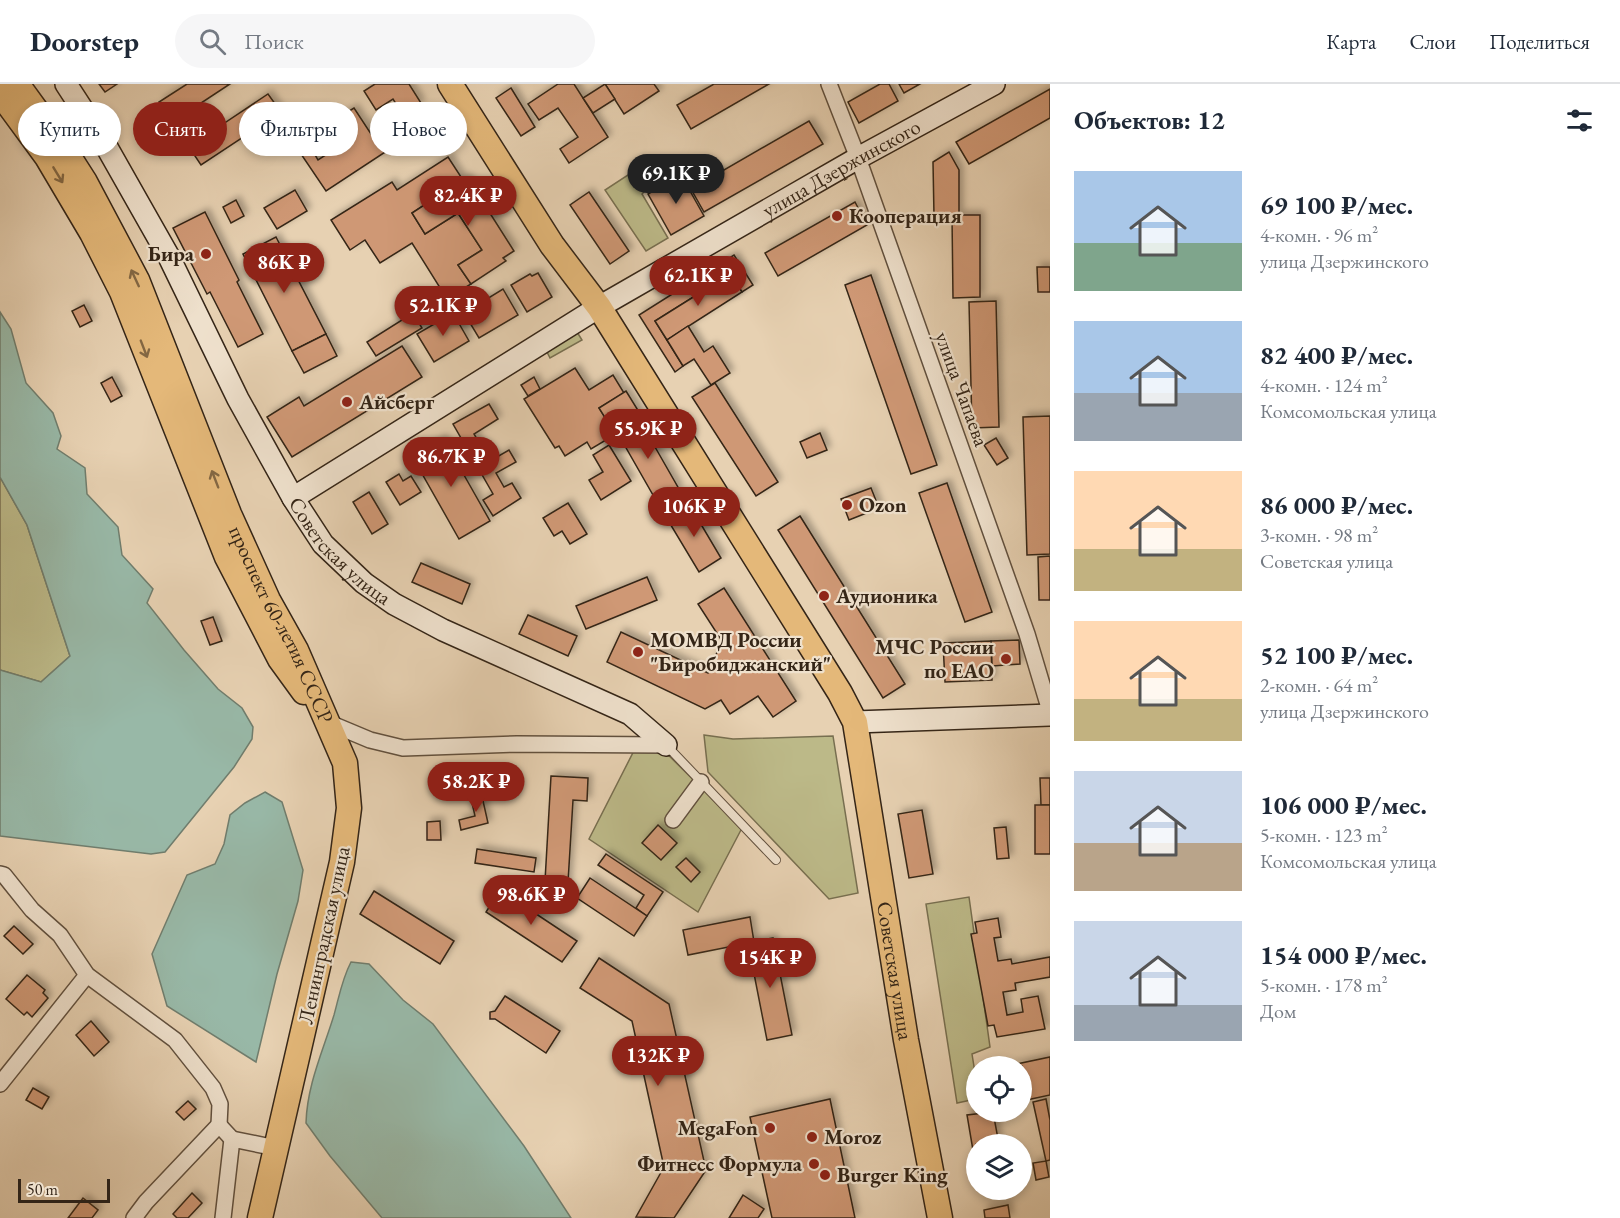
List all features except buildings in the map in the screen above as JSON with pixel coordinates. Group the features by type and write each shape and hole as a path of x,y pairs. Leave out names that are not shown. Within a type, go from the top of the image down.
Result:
{"main road":[{"name":"проспект 60-летия СССР","path":"17,84 85,182 136,280 220,518"},
{"name":"Советская улица","path":"66,84 105,144 169,257 238,399 292,498 323,544 364,583 394,604 443,630 630,714 666,745"},
{"name":"Советская улица","path":"450,84 552,245 599,308 840,693 855,722 906,1040 940,1218"},
{"name":"улица Дзержинского","path":"292,498 599,308 858,158 994,84"},
{"name":"проспект 60-летия СССР","path":"0,93 47,157 92,233 122,292 220,518 296,650 327,722"},
{"path":"855,722 1050,716"},
{"name":"Ленинградская улица","path":"260,1218 342,862 349,808 345,763 327,722"}],"street":[{"name":"улица Чапаева","path":"829,84 858,158 1027,634 1050,711"},
{"path":"327,722 370,740 402,748 517,744 666,745"},
{"path":"673,820 701,782"},
{"path":"0,874 32,910 60,935 87,975 175,1040 213,1088 220,1104 219,1125 146,1202 134,1218"},
{"path":"0,1084 87,975"},
{"path":"219,1125 232,1139 276,1148"},
{"path":"223,1218 232,1139"}],"lane":[{"name":"Советская улица","path":"666,745 776,860"}],"shaded area":[{"path":"634,171 646,190 642,194 668,238 646,251 605,190"},
{"path":"0,312 11,329 26,383 53,413 61,436 57,449 85,468 87,494 118,527 122,555 153,589 147,603 218,689 242,708 253,727 252,739 234,767 165,852 151,854 0,836 0,670 41,682 70,656 27,525 0,477"},
{"path":"577,332 582,340 550,358 546,350"},
{"path":"0,477 27,525 70,656 41,682 0,670"},
{"path":"644,731 742,828 698,912 589,839"},
{"path":"704,735 733,739 833,736 858,893 829,899 708,772"},
{"path":"265,792 282,802 303,870 298,901 277,974 256,1062 167,1006 152,954 187,875 215,864 224,844 230,815"},
{"path":"969,897 990,1047 972,1054 972,1056 966,1056 966,1101 957,1103 926,904"},
{"path":"351,962 369,964 403,1000 433,1024 524,1146 571,1218 382,1218 330,1156 306,1123 312,1082"}],"place":[{"name":"Кооперация","path":"837,216"},
{"name":"Бира","path":"206,254"},
{"name":"Айсберг","path":"347,402"},
{"name":"Ozon","path":"847,505"},
{"name":"Аудионика","path":"824,596"},
{"name":"МОМВД России \"Биробиджанский\"","path":"638,652"},
{"name":"МЧС России по ЕАО","path":"1006,659"},
{"name":"MegaFon","path":"770,1128"},
{"name":"Moroz","path":"812,1137"},
{"name":"Фитнесс Формула","path":"814,1164"},
{"name":"Burger King","path":"825,1175"}]}
